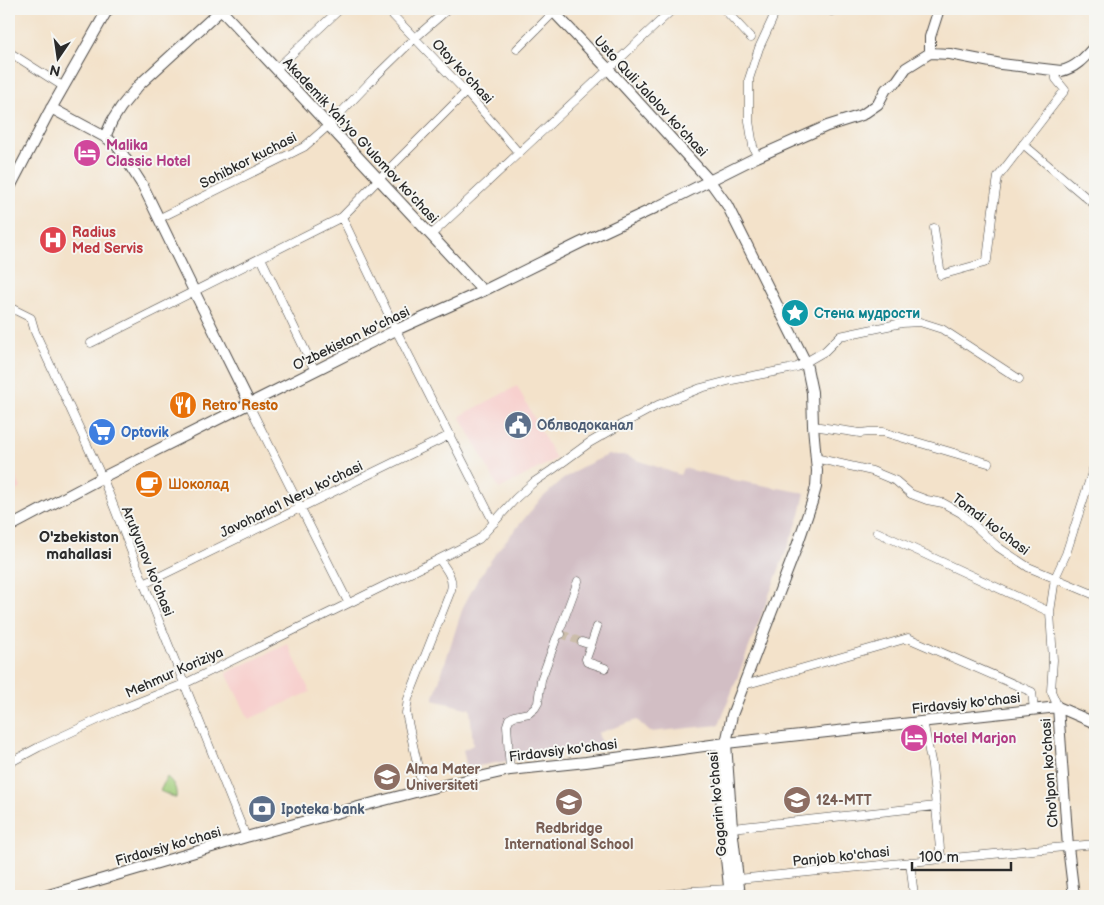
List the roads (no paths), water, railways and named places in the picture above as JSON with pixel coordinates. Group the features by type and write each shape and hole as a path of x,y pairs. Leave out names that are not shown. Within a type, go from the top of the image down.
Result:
{"main road":[{"path":"9,189 51,108 109,9"},
{"path":"105,137 121,107 139,85 221,9"},
{"name":"Akademik Yah'yo G'ulomov ko'chasi","path":"221,9 483,290"},
{"path":"939,9 930,37 930,53 950,54 1001,64 1062,71 1076,65 1095,46"},
{"name":"Usto Quli Jalolov ko'chasi","path":"552,10 709,180 727,205 806,363 812,392 817,471 816,487 797,546 732,715 726,743"},
{"name":"O'zbekiston ko'chasi","path":"9,527 396,330 657,207 757,157 827,126 862,114 878,104 886,89 897,81 906,68 930,53"},
{"path":"51,108 105,137 120,150 143,186 160,218 250,404"},
{"path":"1058,706 1095,723"},
{"name":"Firdavsiy ko'chasi","path":"45,896 246,837 423,790 510,770 726,743 1058,706"},
{"name":"Cho'lpon ko'chasi","path":"1058,706 1068,847 1074,896"},
{"name":"Gagarin ko'chasi","path":"726,743 732,828 740,896"},
{"name":"Gagarin ko'chasi","path":"726,743 720,756 723,830 730,893"}],"street":[{"path":"276,69 340,9"},
{"name":"Otoy ko'chasi","path":"387,9 466,92 518,152"},
{"name":"Sohibkor kuchasi","path":"160,218 304,147 448,9"},
{"path":"431,235 673,9"},
{"path":"724,9 751,38"},
{"path":"757,157 753,146 749,121 749,79 775,9"},
{"path":"823,9 832,11"},
{"path":"517,50 552,10"},
{"path":"9,52 64,86"},
{"path":"934,228 941,275 984,264 987,260 992,209 998,177 1065,90 1056,78 1055,70"},
{"path":"91,343 342,217 466,92"},
{"path":"1023,144 1095,205"},
{"path":"342,217 396,330 494,523"},
{"path":"261,258 315,371"},
{"name":"Arutyunov ko'chasi","path":"9,307 31,318 35,332 102,478 246,837"},
{"name":"Mehmur Koriziya","path":"9,763 119,710 184,684 348,602 479,540 516,498 534,482 588,443 658,405 701,388 732,380 789,370 806,363 826,351 840,336 902,323 920,322 942,329 1019,379"},
{"path":"250,404 348,602"},
{"path":"813,426 860,433 883,432 988,463"},
{"name":"Javoharla'l Neru ko'chasi","path":"144,584 450,436"},
{"name":"Tomdi ko'chasi","path":"816,458 872,471 896,481 911,494 943,503 961,513 998,547 1028,567 1095,595"},
{"path":"1058,706 1051,691 1053,660 1050,612 1055,578 1066,554 1095,463"},
{"path":"877,532 1050,612"},
{"path":"423,790 406,712 408,699 453,584 452,578 439,559"},
{"path":"510,770 507,725 509,719 529,712 538,703 541,680 556,639 560,635 578,581"},
{"path":"597,627 586,659 587,662 605,668"},
{"path":"744,685 908,638 1032,692 1034,710"},
{"path":"582,642 590,645"},
{"path":"923,721 932,766 941,859"},
{"path":"732,828 936,806"},
{"name":"Panjob ko'chasi","path":"738,880 1095,844"},
{"path":"910,862 914,896"},
{"path":"656,896 691,891 730,893"}],"tunnel":[{"path":"561,634 582,642"}],"place":[{"name":"Malika Classic Hotel","path":"87,153"},
{"name":"Radius Med Servis","path":"53,240"},
{"name":"Стена мудрости","path":"795,313"},
{"name":"Retro Resto","path":"183,405"},
{"name":"Облводоканал","path":"518,425"},
{"name":"Optovik","path":"102,432"},
{"name":"Шоколад","path":"149,484"},
{"name":"Hotel Marjon","path":"914,738"},
{"name":"Alma Mater Universiteti","path":"387,777"},
{"name":"124-MTT","path":"797,800"},
{"name":"Redbridge International School","path":"569,802"},
{"name":"Ipoteka bank","path":"262,809"}],"district":[{"name":"O'zbekiston mahallasi","path":"79,546"}]}
